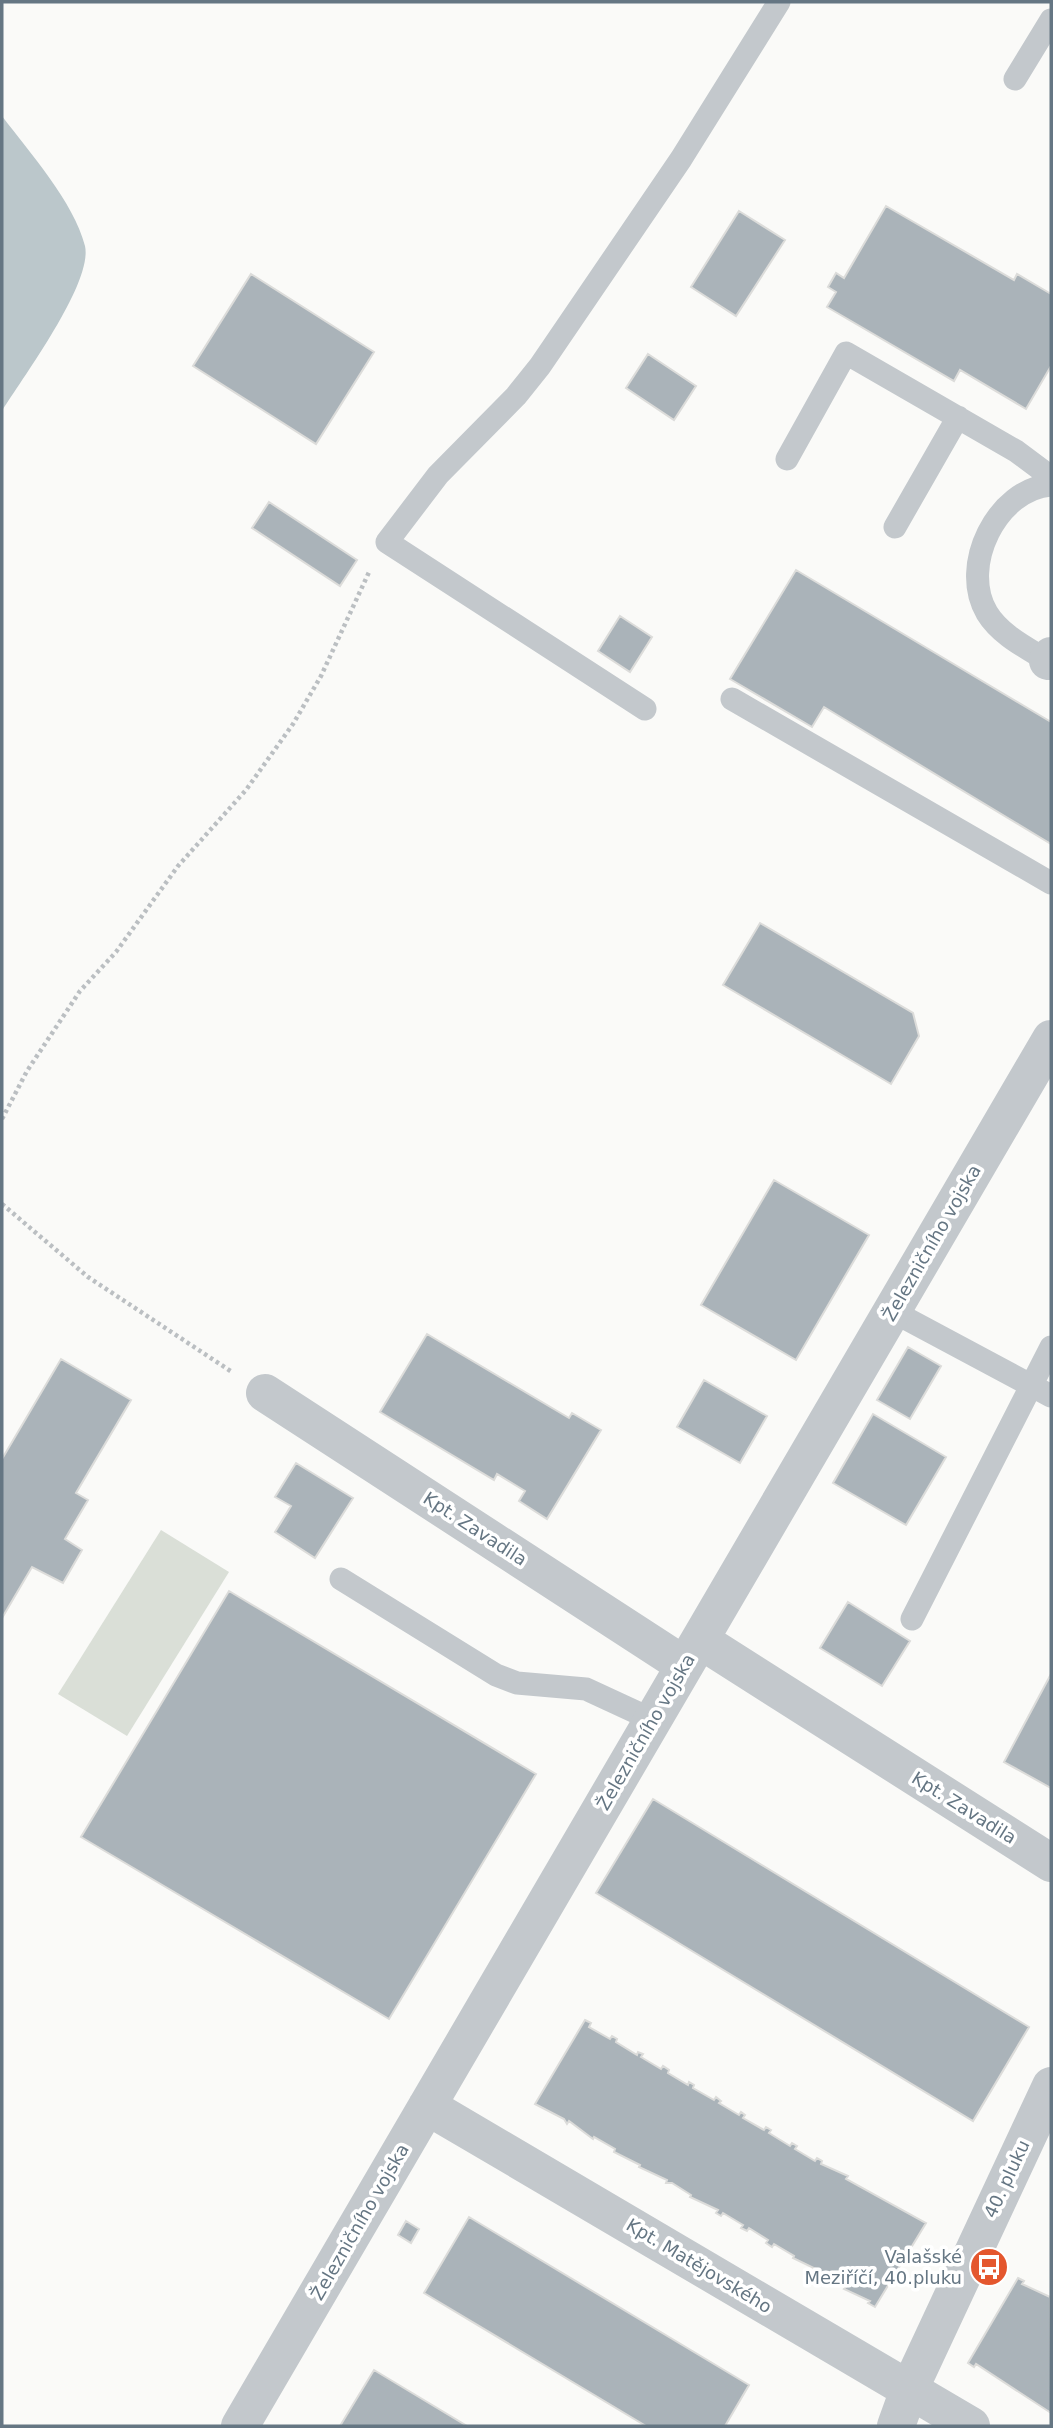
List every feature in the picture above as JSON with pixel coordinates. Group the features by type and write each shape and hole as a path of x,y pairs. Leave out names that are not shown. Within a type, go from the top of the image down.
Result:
{"street":[{"name":"Železničního vojska","path":"240,2426 1051,1039"},
{"name":"Kpt. Zavadila","path":"265,1393 692,1653 1051,1863"},
{"name":"40. pluku","path":"895,2426 909,2390 1051,2086"},
{"name":"Kpt. Matějovského","path":"427,2106 971,2426"}],"lane":[{"path":"645,709 387,542 438,475 516,396 547,356 681,159 779,2"},
{"path":"1015,79 1051,20"},
{"path":"787,459 846,353 1016,451 1051,477"},
{"path":"895,527 957,417"},
{"path":"1050,660 1008,635 989,616 979,598 977,574 990,530 1004,511 1018,495 1034,486 1051,485"},
{"path":"732,699 1051,883"},
{"path":"892,1311 1051,1396"},
{"path":"912,1619 1051,1347"},
{"path":"341,1579 496,1675 517,1683 586,1689 653,1720"}],"path":[{"path":"2,1119 27,1071 80,991 124,941 178,866 246,790 293,724 321,676 387,542"},
{"path":"2,1204 88,1277 265,1393"}],"shaded area":[{"path":"2,116 37,161 71,212 85,246 85,262 68,306 2,411"},
{"path":"161,1530 229,1572 127,1736 58,1694"}],"building":[{"path":"886,206 1014,280 1017,274 1051,294 1051,366 1026,409 960,370 954,381 827,307 836,292 828,287 836,273 844,278"},
{"path":"739,211 785,240 736,316 691,287"},
{"path":"251,274 374,352 316,444 193,366"},
{"path":"648,354 696,386 674,420 626,388"},
{"path":"269,502 357,560 340,586 252,528"},
{"path":"796,570 1051,722 1051,844 824,707 812,727 730,679"},
{"path":"620,616 652,637 630,672 598,651"},
{"path":"760,923 913,1013 919,1036 891,1084 723,985"},
{"path":"774,1180 869,1235 796,1360 701,1305"},
{"path":"427,1334 569,1418 572,1413 601,1430 547,1519 519,1501 525,1491 497,1474 494,1480 380,1412"},
{"path":"908,1347 941,1366 910,1419 877,1400"},
{"path":"61,1359 131,1400 76,1493 88,1500 65,1539 82,1550 63,1583 32,1567 2,1618 2,1459"},
{"path":"704,1380 767,1416 740,1463 677,1427"},
{"path":"873,1414 946,1457 906,1525 833,1483"},
{"path":"296,1463 353,1498 315,1558 275,1532 291,1506 275,1497"},
{"path":"229,1591 536,1774 389,2019 81,1837"},
{"path":"848,1602 910,1641 882,1686 820,1648"},
{"path":"1051,1674 1051,1788 1004,1762"},
{"path":"653,1799 1029,2027 973,2121 596,1893"},
{"path":"585,2020 591,2023 589,2027 610,2039 612,2036 617,2039 616,2042 637,2055 638,2052 643,2054 641,2057 661,2069 663,2066 669,2070 668,2073 688,2085 689,2082 694,2085 693,2088 714,2100 716,2097 721,2101 719,2103 739,2115 741,2112 745,2115 743,2118 764,2130 766,2127 771,2130 769,2133 790,2146 792,2143 797,2146 795,2149 815,2161 817,2158 822,2161 821,2164 848,2176 846,2179 926,2223 875,2307 868,2303 870,2301 844,2289 846,2287 825,2274 823,2277 820,2271 793,2258 794,2256 774,2244 772,2247 766,2243 768,2240 749,2228 747,2231 741,2228 743,2225 723,2213 721,2216 716,2213 718,2210 690,2197 691,2195 672,2183 666,2183 667,2180 639,2167 640,2165 614,2152 615,2149 594,2137 593,2139 569,2121 567,2124 564,2119 535,2104"},
{"path":"469,2217 749,2385 725,2426 646,2426 424,2293"},
{"path":"406,2221 419,2229 411,2243 398,2235"},
{"path":"1018,2278 1024,2281 1022,2284 1050,2297 1051,2413 976,2364 974,2367 968,2363"},
{"path":"374,2370 467,2426 340,2426"}],"place":[{"name":"Valašské Meziříčí, 40.pluku","path":"989,2267"}]}
